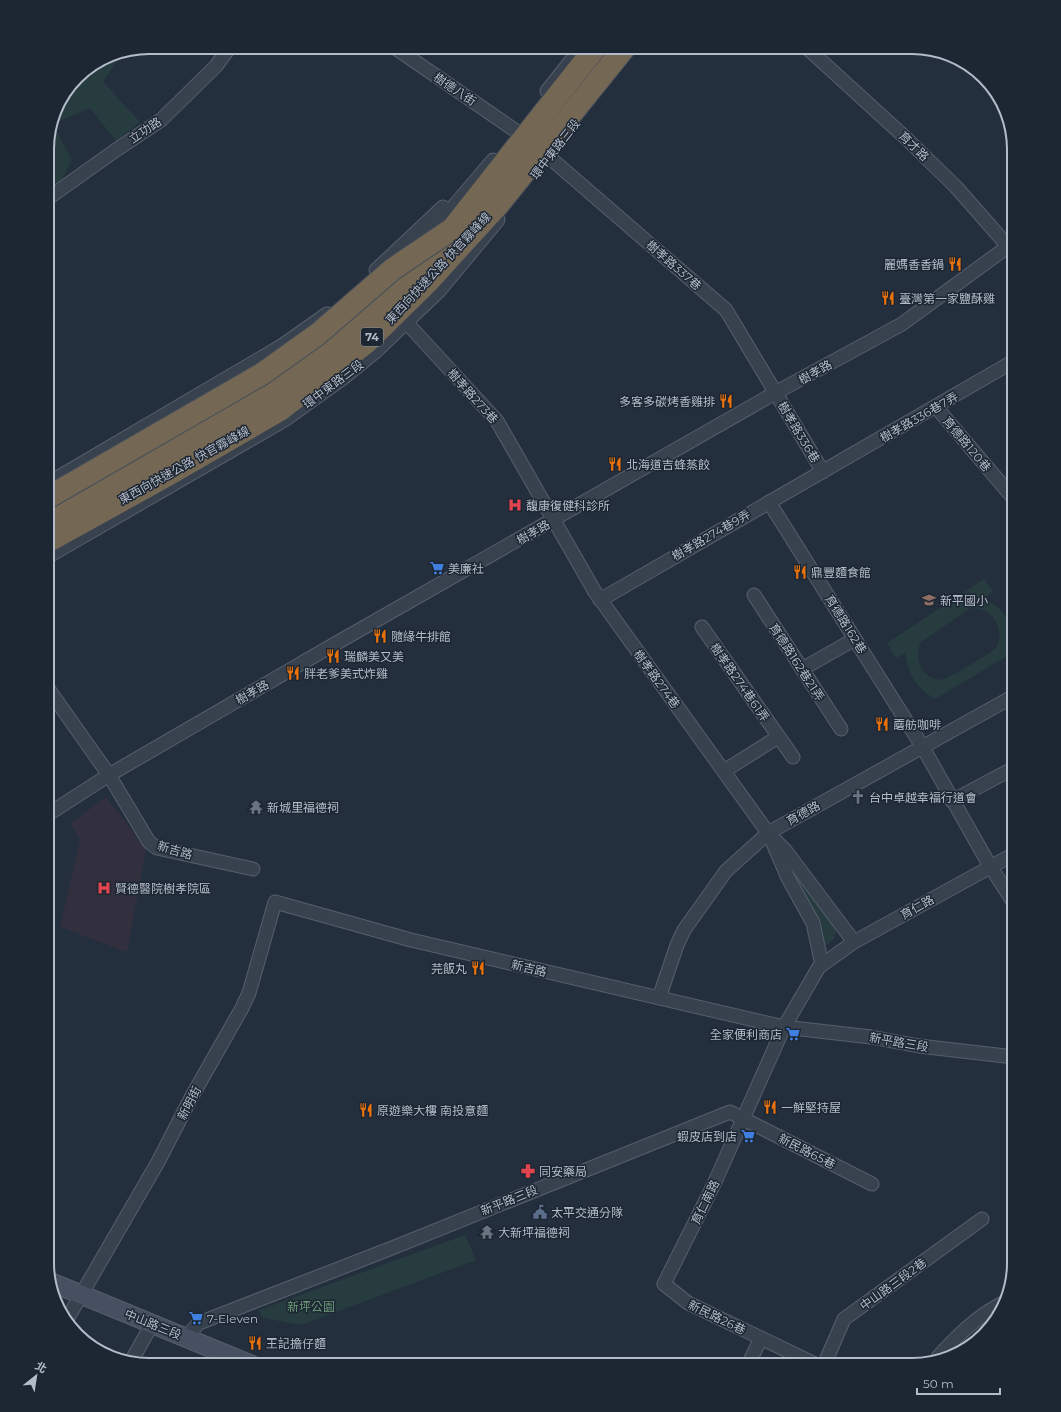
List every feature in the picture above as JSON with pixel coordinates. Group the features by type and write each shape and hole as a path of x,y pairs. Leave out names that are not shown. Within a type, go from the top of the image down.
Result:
{"highway":[{"name":"東西向快速公路 快官霧峰線","path":"54,518 269,393 327,350 379,303 452,229 590,54"},
{"name":"東西向快速公路 快官霧峰線","path":"54,538 168,475 280,410 366,342 427,283 498,205 619,54"},
{"name":"74","path":"54,494 262,374 318,334 394,269 452,229"}],"street":[{"name":"立功路","path":"54,194 161,120 216,66 225,54"},
{"name":"樹德八街","path":"417,54 516,131"},
{"path":"54,503 263,379 318,343 375,294 406,262 494,159 576,54"},
{"name":"環中東路三段","path":"54,553 286,420 342,379 374,353 439,290 549,157 630,54"},
{"name":"育才路","path":"814,54 908,140 956,187 1007,242"},
{"name":"樹孝路337巷","path":"549,157 726,310 775,393"},
{"path":"54,480 283,345 339,305 494,159"},
{"name":"樹孝路","path":"54,810 109,775 775,393 902,324 1007,250"},
{"name":"樹孝路273巷","path":"406,322 497,420 553,521"},
{"name":"樹孝路336巷7弄","path":"823,472 1007,365"},
{"name":"樹孝路336巷","path":"775,393 823,472"},
{"name":"育德路120巷","path":"936,407 1007,491"},
{"name":"樹孝路274巷9弄","path":"600,600 823,472"},
{"name":"育德路162巷","path":"769,502 922,746 952,801 1007,892"},
{"name":"樹孝路274巷","path":"553,521 600,600 768,832"},
{"name":"育德路162巷21弄","path":"754,595 840,729"},
{"name":"樹孝路274巷61弄","path":"702,627 793,757"},
{"path":"802,669 855,639"},
{"name":"新吉路","path":"54,697 109,775 149,842 157,848 253,869"},
{"name":"育德路","path":"659,998 677,945 684,930 726,871 768,832 1007,700"},
{"path":"724,771 778,736"},
{"path":"952,801 1007,772"},
{"path":"768,832 785,850 854,942"},
{"path":"742,1119 784,1027 822,965 813,923 788,878 768,832"},
{"name":"育仁路","path":"822,965 854,942 1007,858"},
{"name":"新吉路","path":"276,902 412,940 784,1027"},
{"name":"新明街","path":"70,1315 158,1162 192,1096 242,1008 249,993 276,902"},
{"name":"新平路三段","path":"784,1027 871,1037 934,1048 1007,1057"},
{"name":"新平路三段","path":"186,1337 199,1323 392,1248 730,1112 742,1119"},
{"name":"新民路65巷","path":"742,1119 872,1184"},
{"name":"育仁南路","path":"664,1284 714,1184 742,1119"},
{"name":"中山路三段2巷","path":"821,1358 844,1319 982,1219"},
{"name":"中山路三段","path":"57,1284 236,1358"},
{"name":"新民路26巷","path":"664,1284 688,1303 804,1358"},
{"path":"942,1353 960,1333 985,1312 996,1307"},
{"path":"134,1356 152,1324"},
{"path":"751,1358 761,1338"}],"shaded area":[{"name":"賢德醫院樹孝院區","path":"106,797 146,849 127,952 60,927 80,840 71,823"}],"green space":[{"path":"118,59 103,82 140,122 116,141 90,108 58,122 70,96 82,82 96,70"},
{"path":"56,130 72,160 59,185 54,188 54,143"},
{"path":"984,579 993,591 983,599 998,608 1007,619 1007,656 935,699 923,691 914,680 908,668 905,653 896,658 887,643","holes":["971,608 989,613 996,622 999,636 995,649 945,679 937,680 926,674 919,662 918,655 921,642"]},
{"path":"787,864 836,927 835,938 826,945"},
{"name":"新坪公園","path":"465,1235 476,1260 301,1325 263,1318 259,1310"}],"place":[{"name":"麗媽香香鍋","path":"955,264"},
{"name":"臺灣第一家鹽酥雞","path":"888,298"},
{"name":"多客多碳烤香雞排","path":"726,401"},
{"name":"北海道吉蜂蒸餃","path":"615,464"},
{"name":"馥康復健科診所","path":"515,505"},
{"name":"美廉社","path":"437,568"},
{"name":"鼎豐麵食館","path":"800,572"},
{"name":"新平國小","path":"929,600"},
{"name":"隨緣牛排館","path":"380,636"},
{"name":"瑞麟美又美","path":"333,656"},
{"name":"胖老爹美式炸雞","path":"293,673"},
{"name":"蘑舫咖啡","path":"882,724"},
{"name":"台中卓越幸福行道會","path":"858,797"},
{"name":"新城里福德祠","path":"256,807"},
{"name":"賢德醫院樹孝院區","path":"104,888"},
{"name":"芫飯丸","path":"478,968"},
{"name":"全家便利商店","path":"793,1034"},
{"name":"一鮮堅持屋","path":"770,1107"},
{"name":"原遊樂大樓 南投意麵","path":"366,1110"},
{"name":"蝦皮店到店","path":"748,1136"},
{"name":"同安藥局","path":"528,1171"},
{"name":"太平交通分隊","path":"540,1212"},
{"name":"大新坪福德祠","path":"487,1232"},
{"name":"7-Eleven","path":"196,1318"},
{"name":"王記擔仔麵","path":"255,1343"}]}
